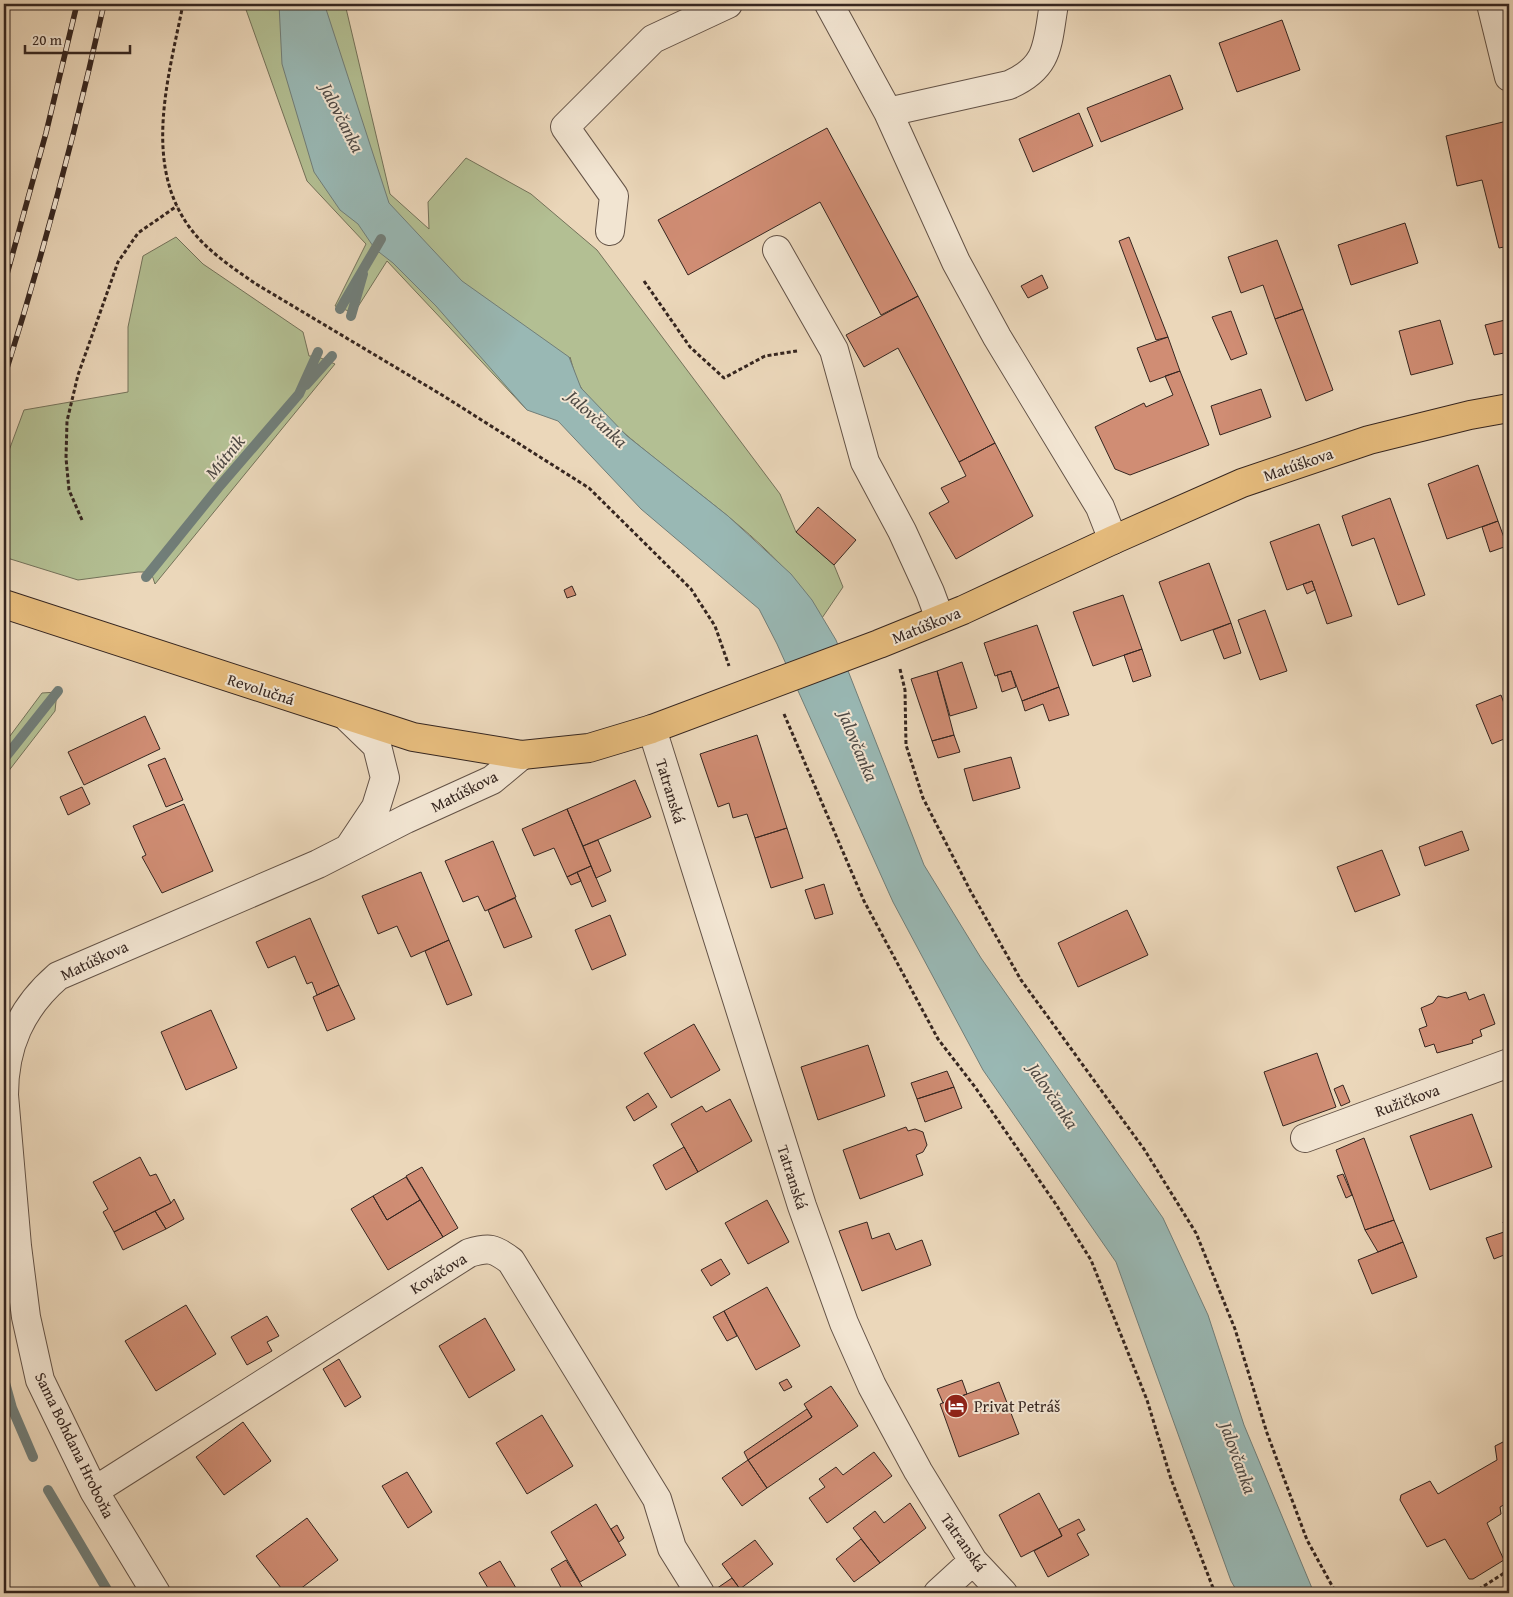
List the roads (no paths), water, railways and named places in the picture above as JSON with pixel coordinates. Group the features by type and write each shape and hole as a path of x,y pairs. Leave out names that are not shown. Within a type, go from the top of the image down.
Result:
{"main road":[{"name":"Matúškova","path":"522,755 589,748 652,729 773,685 889,652 940,619 1242,483 1369,440 1470,415 1509,408"},
{"name":"Revolučná","path":"4,604 413,738 522,755"}],"street":[{"path":"610,231 614,196 565,127 653,39 728,4"},
{"path":"829,4 888,112 956,262 996,337 1100,506 1113,540"},
{"path":"888,112 1009,85 1026,77 1039,66 1047,43 1054,4"},
{"path":"1491,4 1509,77"},
{"path":"777,250 834,350 865,462 902,531 930,592 940,619"},
{"name":"Matúškova","path":"348,718 377,746 385,778 376,807 348,848"},
{"name":"Tatranská","path":"652,729 802,1206 844,1323 872,1386 918,1471 973,1561 1003,1593"},
{"name":"Matúškova","path":"6,1048 28,1007 58,976 318,864 406,819 492,780 522,755"},
{"name":"Sama Bohdana Hroboňa","path":"6,1048 4,1095 16,1246 26,1317 40,1380 94,1491 156,1593"},
{"name":"Ružičkova","path":"1305,1138 1509,1063"},
{"name":"Kováčova","path":"94,1491 469,1253 486,1248 499,1252 511,1261 657,1499 672,1548 700,1593"},
{"path":"938,1593 973,1561"}],"water":[{"name":"Jalovčanka","path":"279,4 326,4 326,9 389,203 462,281 569,357 581,388 627,436 728,516 791,574 812,600 836,640 924,865 981,958 1163,1218 1208,1315 1244,1425 1314,1593 1238,1593 1231,1581 1116,1262 983,1070 893,902 777,644 759,609 641,509 558,421 527,410 436,306 393,263 375,249 358,224 340,210 314,172 282,64"}],"waterway":[{"name":"Mútnik","path":"340,309 381,239"},
{"name":"Mútnik","path":"351,316 363,274"},
{"name":"Mútnik","path":"146,577 218,488 299,394 318,352"},
{"path":"306,385 332,356"},
{"name":"Mútnik","path":"4,759 58,691"},
{"path":"4,1379 12,1408 33,1457"},
{"path":"48,1490 109,1593"}],"railway":[{"path":"4,285 46,133 77,4"},
{"path":"4,378 58,192 104,4"}],"place":[{"name":"Privat Petráš","path":"956,1406"}]}
